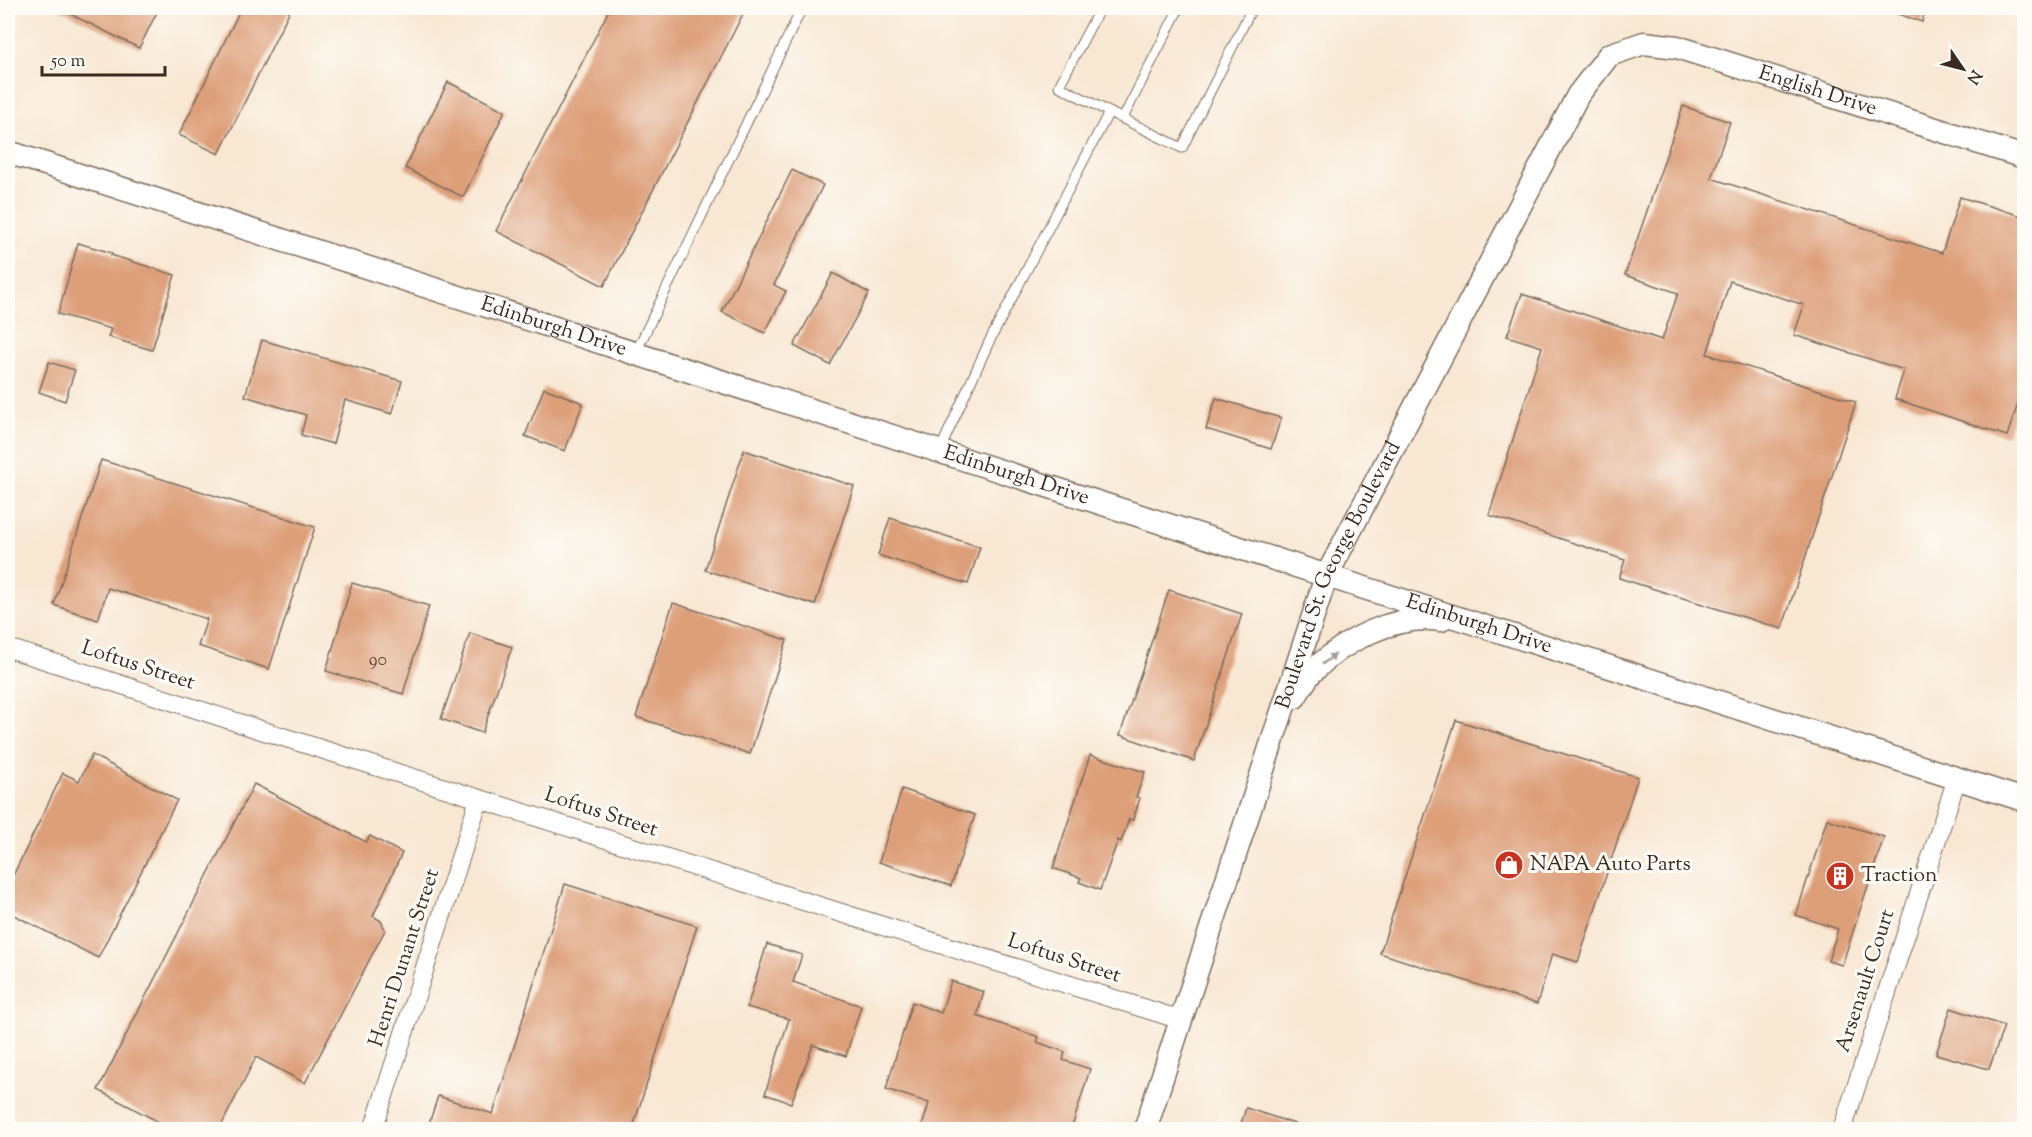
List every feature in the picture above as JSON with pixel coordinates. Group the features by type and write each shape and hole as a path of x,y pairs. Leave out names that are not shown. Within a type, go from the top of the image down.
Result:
{"street":[{"name":"English Drive","path":"1609,55 1644,43 1677,47 2025,157"},
{"name":"Boulevard St. George Boulevard","path":"1145,1130 1326,577 1578,95 1609,55"},
{"name":"Edinburgh Drive","path":"8,152 2025,800"},
{"path":"1280,720 1310,674 1331,657 1377,628 1427,618 1475,624"},
{"name":"Loftus Street","path":"8,648 1181,1020"},
{"name":"Arsenault Court","path":"1842,1130 1957,778"},
{"name":"Henri Dunant Street","path":"373,1130 479,799"}],"lane":[{"path":"635,354 802,8"},
{"path":"1100,8 1059,86 1182,148 1252,8"},
{"path":"1123,118 1179,8"},
{"path":"939,452 990,342 1109,111"}],"building":[{"path":"58,8 159,8 139,48"},
{"path":"241,8 291,8 219,154 179,135"},
{"path":"610,8 746,8 604,286 496,231"},
{"path":"1886,8 1926,8 1922,22 1886,10"},
{"path":"448,82 505,111 463,197 405,168"},
{"path":"1683,106 1730,122 1711,178 1942,253 1960,197 2025,217 2025,383 2007,436 1895,399 1904,370 1794,335 1804,305 1730,281 1707,354 1856,402 1782,629 1619,578 1625,560 1489,515 1542,347 1507,336 1522,294 1662,340 1678,293 1625,275"},
{"path":"792,170 823,185 774,285 786,291 765,333 722,312"},
{"path":"78,243 175,275 152,350 108,337 111,329 58,314"},
{"path":"833,273 869,293 830,365 794,346"},
{"path":"262,340 402,381 392,414 345,400 333,444 301,435 306,415 245,396"},
{"path":"49,362 75,370 65,401 39,392"},
{"path":"544,388 583,403 565,451 525,436"},
{"path":"1216,398 1281,418 1271,449 1206,429"},
{"path":"744,450 854,486 815,605 705,570"},
{"path":"101,460 315,527 269,669 198,646 207,619 108,588 98,620 54,605"},
{"path":"890,518 980,547 968,584 878,555"},
{"path":"352,583 429,606 403,694 326,671"},
{"path":"1169,590 1242,614 1194,761 1120,735"},
{"path":"673,603 787,640 750,754 636,717"},
{"path":"470,633 512,647 482,733 441,719"},
{"name":"NAPA Auto Parts","path":"1456,720 1638,777 1578,962 1552,954 1537,1004 1380,953"},
{"path":"92,755 177,800 98,958 8,912 8,886 63,773 79,781"},
{"path":"1090,755 1145,772 1136,797 1140,798 1133,820 1129,819 1121,842 1118,840 1100,890 1079,882 1081,878 1053,868"},
{"path":"254,784 366,842 370,836 402,853 373,916 381,921 385,930 305,1083 256,1057 219,1130 174,1130 98,1090"},
{"path":"902,789 975,815 951,886 879,862"},
{"name":"Traction","path":"1827,819 1884,837 1842,965 1828,961 1838,929 1796,915"},
{"path":"565,884 697,926 632,1130 427,1130 438,1096 493,1114"},
{"path":"767,944 802,955 793,982 861,1006 846,1056 813,1045 791,1103 765,1094 789,1019 747,1007"},
{"path":"951,981 984,992 977,1016 1039,1037 1037,1042 1065,1052 1063,1060 1090,1069 1071,1130 921,1130 929,1103 886,1089 912,1002 941,1013"},
{"path":"1951,1008 2004,1026 1989,1069 1936,1054"},
{"path":"1246,1108 1304,1127 1303,1130 1239,1130"}],"place":[{"name":"NAPA Auto Parts","path":"1509,865"},
{"name":"Traction","path":"1840,876"}]}
